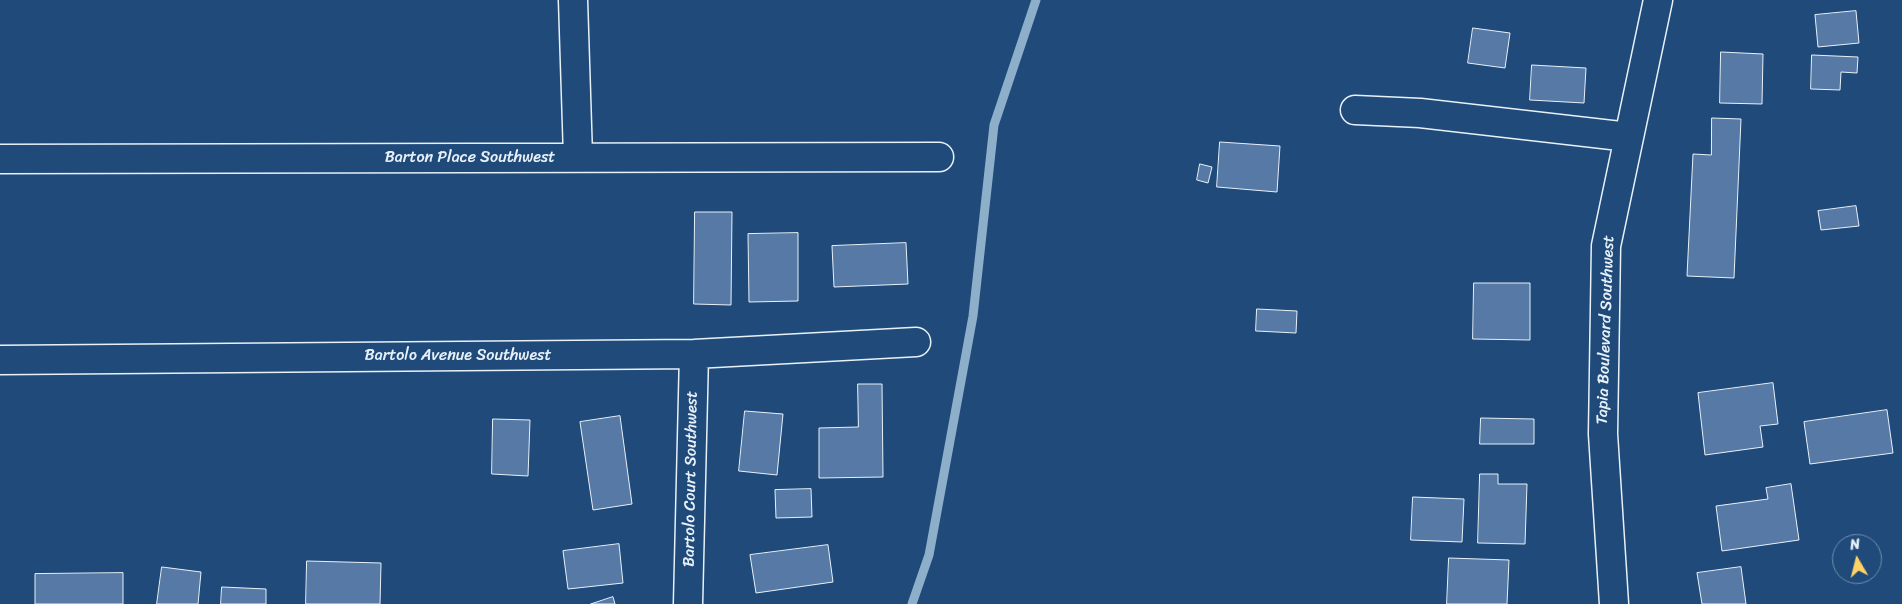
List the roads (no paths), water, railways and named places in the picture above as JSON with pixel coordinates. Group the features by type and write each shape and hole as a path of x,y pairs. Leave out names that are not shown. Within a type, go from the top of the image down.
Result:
{"street":[{"path":"573,0 578,158"},
{"name":"Tapia Boulevard Southwest","path":"1614,604 1602,434 1606,246 1658,0"},
{"path":"1355,110 1420,113 1629,137"},
{"name":"Barton Place Southwest","path":"0,159 939,156"},
{"name":"Bartolo Avenue Southwest","path":"0,360 694,354 916,342"},
{"name":"Bartolo Court Southwest","path":"688,604 694,354"}],"waterway":[{"path":"912,604 929,555 973,316 994,125 1036,0"}]}
